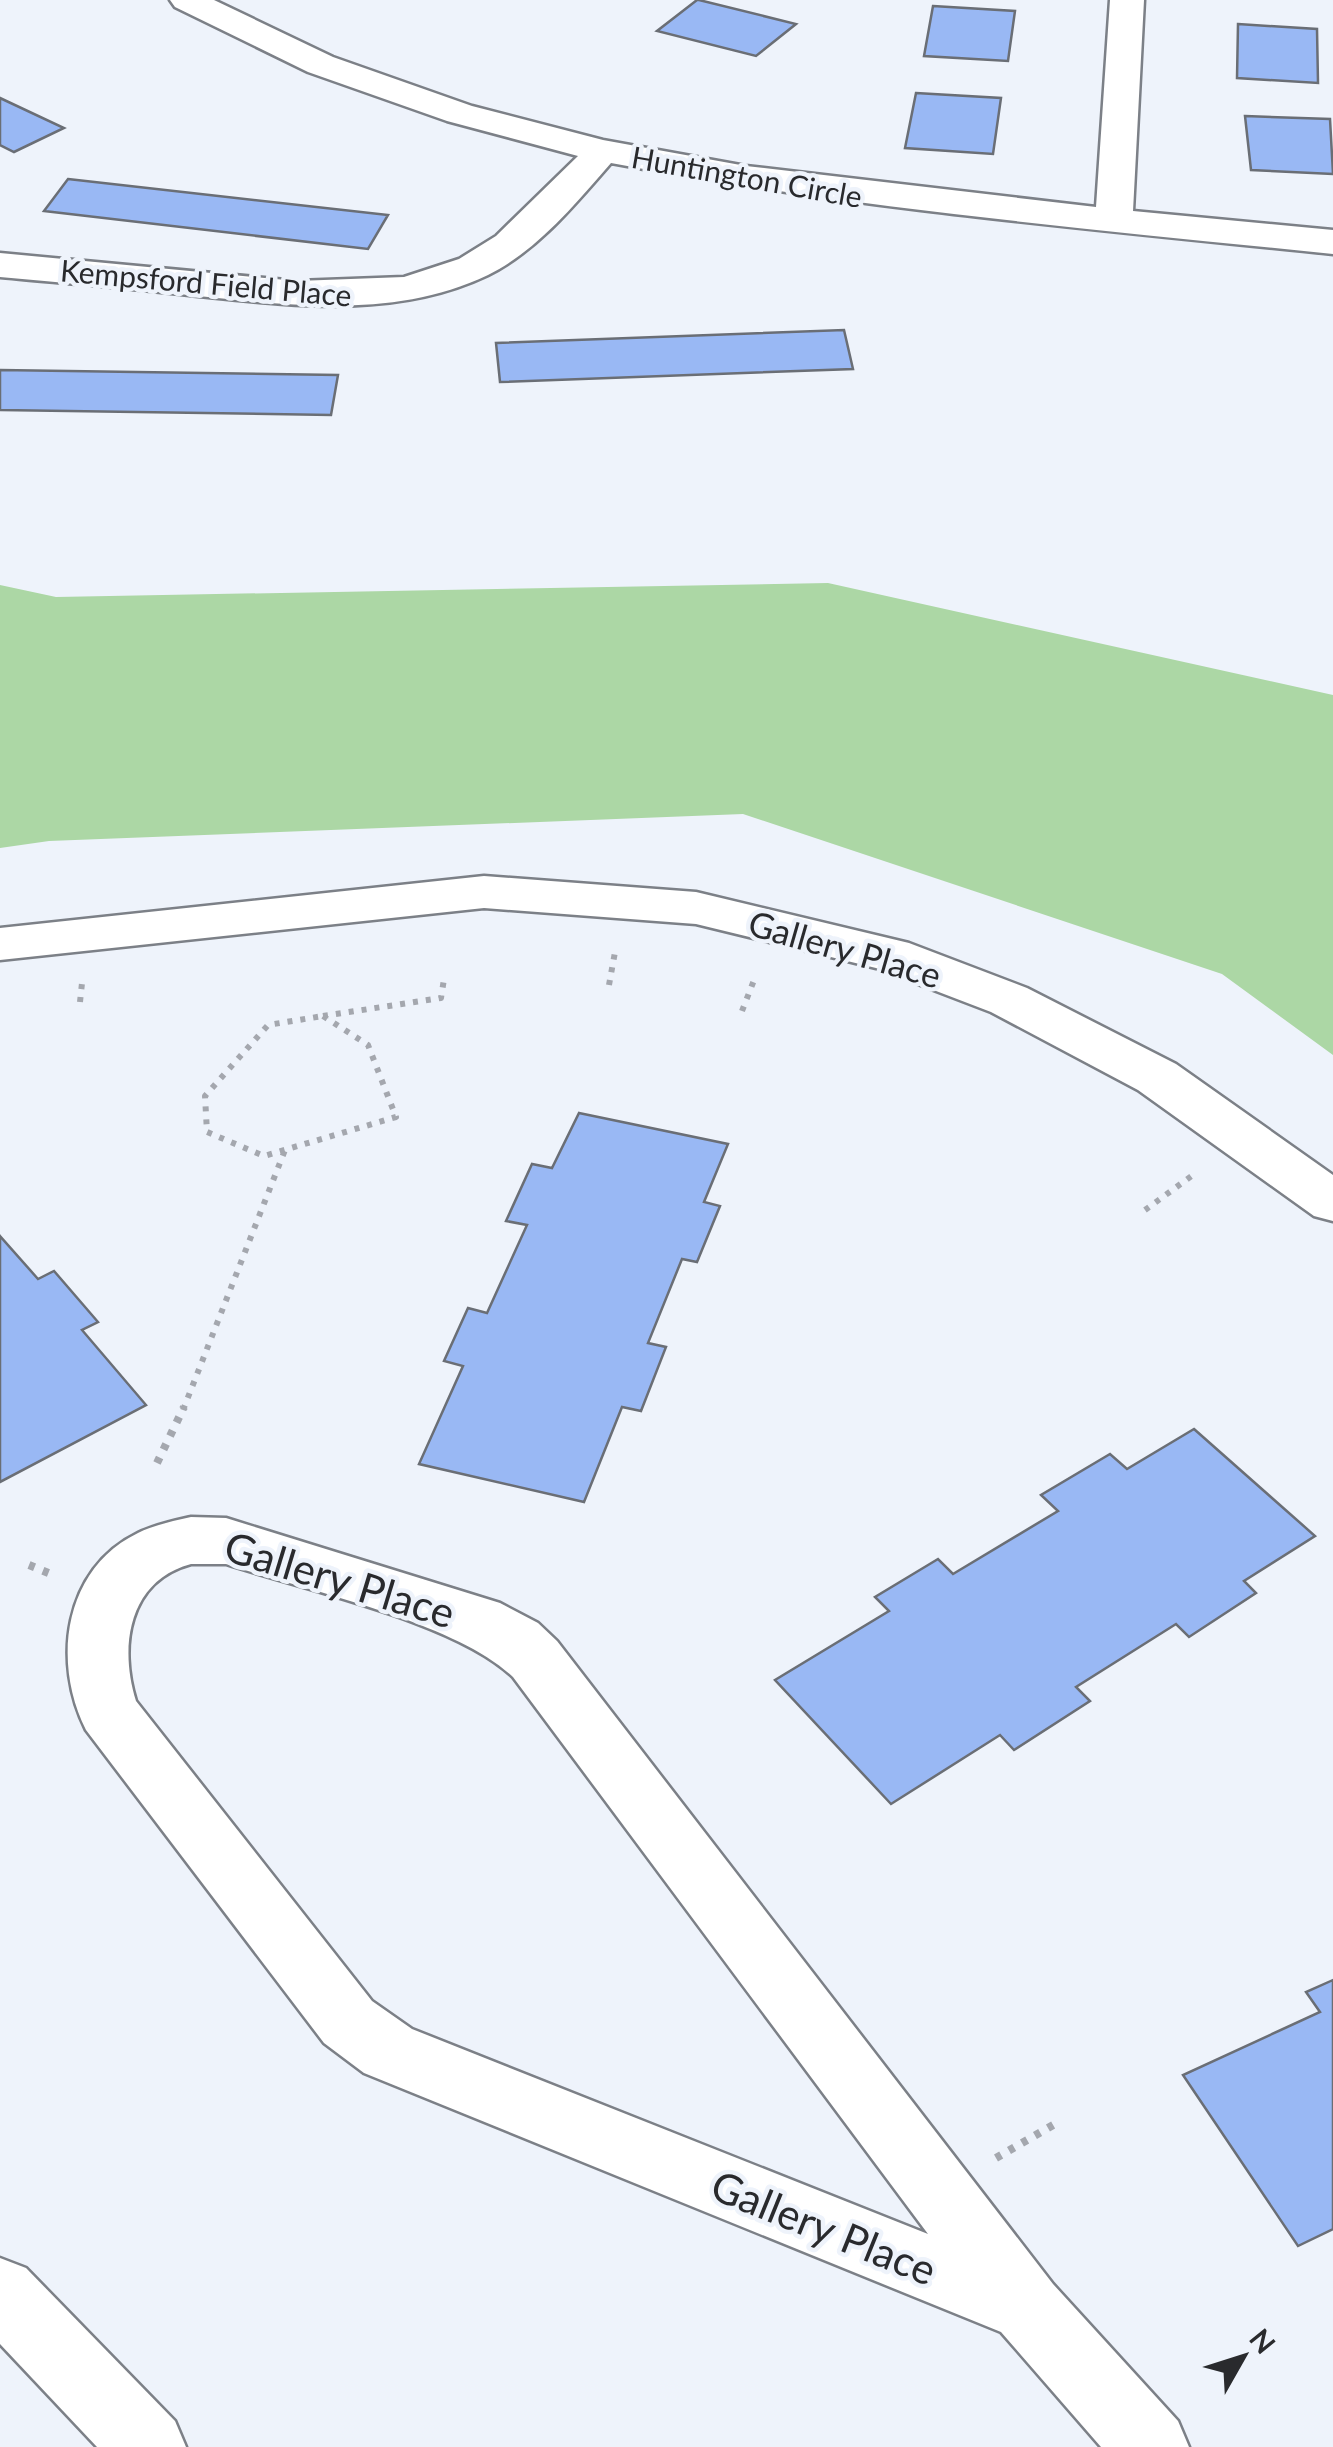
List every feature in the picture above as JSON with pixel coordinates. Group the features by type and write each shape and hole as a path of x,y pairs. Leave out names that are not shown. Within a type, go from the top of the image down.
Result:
{"street":[{"name":"Huntington Circle","path":"187,0 362,79 602,152 876,198 1052,216 1114,217 1333,242"},
{"path":"1114,217 1127,0"},
{"name":"Kempsford Field Place","path":"0,265 288,293 355,296 396,290 474,267 506,246 538,220 602,152"},
{"name":"Gallery Place","path":"0,944 484,892 696,908 891,956 1009,1000 1156,1077 1333,1202"},
{"name":"Gallery Place","path":"1026,2308 388,2051 359,2032 324,1994 108,1712 96,1661 109,1598 120,1576 153,1550 180,1541 210,1538 478,1620 516,1641 547,1674 1026,2308 1151,2447"},
{"path":"0,2292 148,2447"}],"path":[{"path":"322,1015 368,1045 396,1117 264,1156 207,1132 205,1096 268,1025 322,1015 440,998 444,979"},
{"path":"157,1463 202,1370 286,1149"}],"green space":[{"path":"828,583 1333,695 1333,1055 1222,974 743,814 49,841 0,848 0,585 56,597"}],"building":[{"path":"697,0 796,24 756,56 657,31"},
{"path":"933,6 1015,11 1008,61 924,56"},
{"path":"1238,24 1317,29 1318,83 1237,78"},
{"path":"916,93 1001,98 993,154 905,148"},
{"path":"0,98 64,128 14,152 0,145"},
{"path":"1245,116 1330,119 1333,174 1251,170"},
{"path":"68,179 388,215 368,249 44,211"},
{"path":"844,330 853,369 500,382 496,343"},
{"path":"0,370 338,375 331,415 0,410"},
{"path":"579,1113 728,1144 704,1202 720,1206 697,1262 682,1259 648,1343 666,1347 641,1411 622,1407 584,1502 419,1464 463,1366 444,1361 468,1308 487,1313 527,1225 506,1221 532,1164 552,1168"},
{"path":"0,1236 38,1279 54,1271 98,1322 82,1330 146,1405 0,1482"},
{"path":"1194,1429 1315,1536 1244,1581 1256,1593 1189,1637 1176,1624 1076,1687 1090,1701 1014,1750 1000,1735 891,1804 775,1680 889,1611 875,1597 938,1559 953,1574 1058,1511 1041,1495 1110,1454 1127,1469"},
{"path":"1333,1980 1333,2229 1298,2246 1183,2075 1320,2012 1306,1992"}]}
